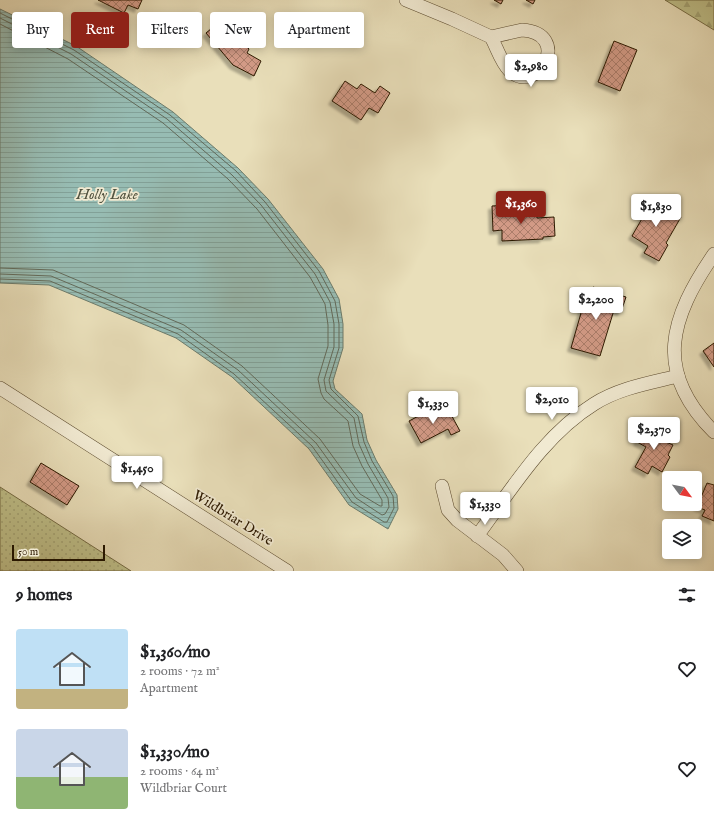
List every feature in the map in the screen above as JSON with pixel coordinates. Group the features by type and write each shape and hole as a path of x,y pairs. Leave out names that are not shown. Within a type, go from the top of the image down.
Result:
{"street":[{"path":"406,0 452,18 491,37"},
{"path":"714,254 687,298 682,310 676,331 673,356 678,376 688,398 702,420 714,432"},
{"path":"477,536 553,436 594,404 630,388 678,376"},
{"name":"Wildbriar Drive","path":"0,388 287,571"},
{"path":"442,486 448,510 457,520 503,555 517,571"}],"green space":[{"path":"665,0 714,0 714,30"},
{"path":"0,487 131,571 0,571"}],"water":[{"name":"Holly Lake","path":"0,9 12,15 12,48 63,48 63,40 71,44 71,48 79,48 173,112 238,168 268,199 323,269 339,299 343,324 343,348 333,381 335,389 362,414 367,440 376,460 397,495 398,509 388,529 349,505 309,449 232,377 176,338 49,285 0,283"}],"building":[{"path":"98,0 142,0 138,9 128,5 124,12"},
{"path":"494,0 503,0 501,4"},
{"path":"526,0 535,0 533,4"},
{"path":"210,30 210,38 206,33"},
{"path":"614,41 637,50 620,91 598,82"},
{"path":"219,48 248,48 247,53 261,61 254,76 233,65"},
{"path":"345,81 357,89 361,84 375,93 380,86 390,93 378,113 369,108 361,120 332,101"},
{"path":"655,196 668,204 665,208 681,217 666,243 668,245 659,261 644,253 648,246 632,236"},
{"path":"510,205 510,215 537,214 537,218 554,217 555,236 543,237 543,239 502,241 502,230 493,231 492,206"},
{"path":"593,287 626,297 621,312 614,310 600,356 571,348 583,306 587,308"},
{"path":"714,343 714,367 703,351"},
{"path":"448,409 460,431 451,435 448,429 421,443 409,421 430,410 433,417"},
{"path":"644,429 653,435 656,430 669,437 666,442 673,445 668,455 670,457 662,472 652,466 648,474 635,467 646,447 637,442"},
{"path":"41,463 79,486 67,505 30,482"},
{"path":"707,483 714,485 714,521 702,516 705,510 702,509 702,495"}]}
